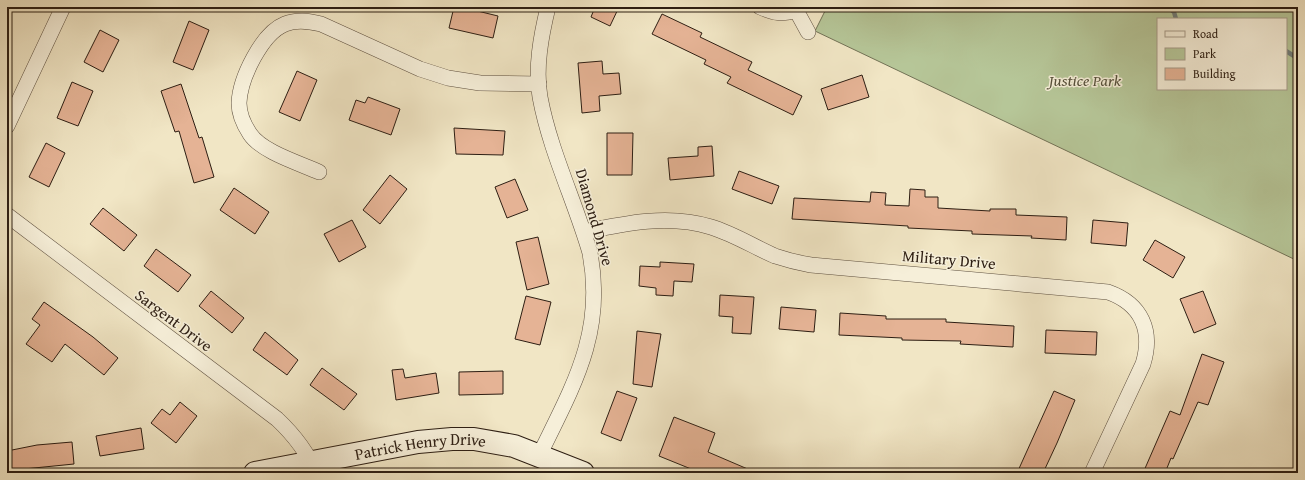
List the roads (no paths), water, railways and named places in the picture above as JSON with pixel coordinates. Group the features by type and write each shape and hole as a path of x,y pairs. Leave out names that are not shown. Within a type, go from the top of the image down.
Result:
{"street":[{"path":"7,126 63,7"},
{"name":"Diamond Drive","path":"540,454 583,362 592,330 595,302 594,272 584,232 548,129 539,84 539,61 542,29 548,7"},
{"path":"760,7 776,14 787,14 798,9 808,32"},
{"path":"319,172 278,154 256,141 250,134 240,114 239,102 243,84 256,55 265,39 273,31 285,24 310,21 321,24 420,69 448,78 480,83 539,84"},
{"name":"Sargent Drive","path":"7,215 277,419 302,445 314,467"},
{"name":"Military Drive","path":"584,232 637,221 660,220 687,222 710,226 774,255 811,265 1108,292 1120,296 1130,303 1144,323 1147,335 1147,352 1143,364 1092,473"},
{"name":"Patrick Henry Drive","path":"255,473 314,467 418,442 452,439 474,440 514,446 540,454 583,473"}],"waterway":[{"path":"1167,7 1174,12 1176,18"},
{"path":"1287,52 1294,56 1298,55"}],"park label":[{"name":"Justice Park","path":"1085,80"}]}
